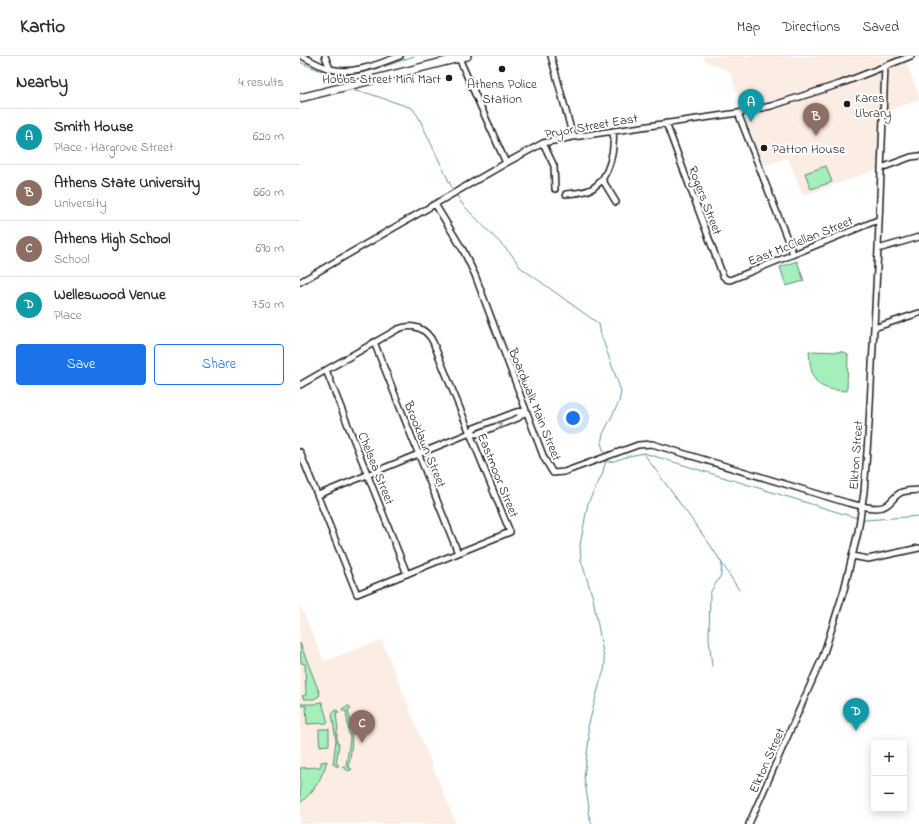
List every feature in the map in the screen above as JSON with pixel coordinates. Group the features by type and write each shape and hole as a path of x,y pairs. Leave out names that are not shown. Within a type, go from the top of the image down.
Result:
{"main road":[{"path":"300,98 467,56"}],"street":[{"path":"302,56 330,69 344,71 354,70 400,56"},
{"path":"324,56 330,69"},
{"path":"551,56 572,137"},
{"name":"Pryor Street East","path":"300,282 506,163 543,144 572,137 738,113 771,106 804,96 911,56"},
{"path":"459,57 506,163"},
{"name":"Elkton Street","path":"749,824 823,656 844,590 862,506 874,328 885,66"},
{"path":"738,113 793,254"},
{"name":"Rogers Street","path":"666,123 723,276 730,280"},
{"path":"566,194 582,192 594,188 602,179 609,166 612,154 613,131"},
{"path":"543,144 554,166 555,189"},
{"path":"881,168 911,156 919,156"},
{"path":"602,179 616,202"},
{"name":"Boardwalk Main Street","path":"435,204 463,250 475,275 544,458 553,473 564,472 638,445 652,444 862,506"},
{"name":"East McClellan Street","path":"730,280 878,220"},
{"path":"878,249 919,237"},
{"path":"874,328 919,313"},
{"name":"Eastmoor Street","path":"300,385 404,326 419,327 429,334 433,342 510,532 357,594 300,452"},
{"name":"Brooklawn Street","path":"374,342 458,553"},
{"name":"Chelsea Street","path":"326,370 407,574"},
{"path":"318,495 470,433 477,434 518,418 526,411"},
{"path":"862,506 874,508 882,507 890,503 899,493 919,490"},
{"path":"852,556 868,558 919,548"}],"shaded area":[{"path":"703,56 905,56 904,57 919,95 919,100 885,112 879,169 803,196 788,158 763,166 730,72 705,61"},
{"path":"300,604 324,661 382,640 456,824 300,824"}],"green space":[{"path":"826,166 832,182 811,189 805,173"},
{"path":"797,261 804,281 786,286 780,267"},
{"path":"809,351 845,352 848,355 847,391 828,389 821,386 817,382 813,377 811,370"},
{"path":"300,643 320,694 314,699 304,699 302,696 306,695 305,664 301,663"},
{"path":"322,702 328,723 307,724 306,706 300,706 300,704 315,704"},
{"path":"349,706 351,708 348,710 352,738 348,767 352,769 349,771 342,767 346,766 350,739 346,711 342,710 343,708"},
{"path":"337,710 339,712 336,713 338,730 337,743 339,744 336,764 339,765 337,767 333,764 336,740 332,714"},
{"path":"319,729 329,729 329,745 320,746"},
{"path":"327,761 317,784 300,803 300,768 319,767 321,766 321,762"}],"waterway":[{"path":"300,62 337,75 351,75 387,66 414,56"},
{"path":"334,75 338,81"},
{"path":"354,91 367,93 412,108 418,116 453,190"},
{"path":"456,194 462,204 512,255 520,267 599,324 601,335 621,391 619,402 603,434 601,443 604,452"},
{"path":"607,462 644,453 857,518"},
{"path":"644,454 711,546 739,590"},
{"path":"592,824 588,813 589,807 584,777 589,739 588,727 605,664 593,598 581,560 580,545 588,503 602,475 606,460"},
{"path":"863,519 919,516"},
{"path":"712,666 709,638 710,593 721,575 722,563"}],"place":[{"name":"Athens Police Station","path":"502,69"},
{"name":"Hobbs Street Mini Mart","path":"449,78"},
{"name":"Kares Library","path":"847,104"},
{"name":"Smith House","path":"751,122"},
{"name":"Athens State University","path":"816,136"},
{"name":"Patton House","path":"764,148"},
{"name":"Welleswood Venue","path":"856,731"},
{"name":"Athens High School","path":"362,743"}]}
